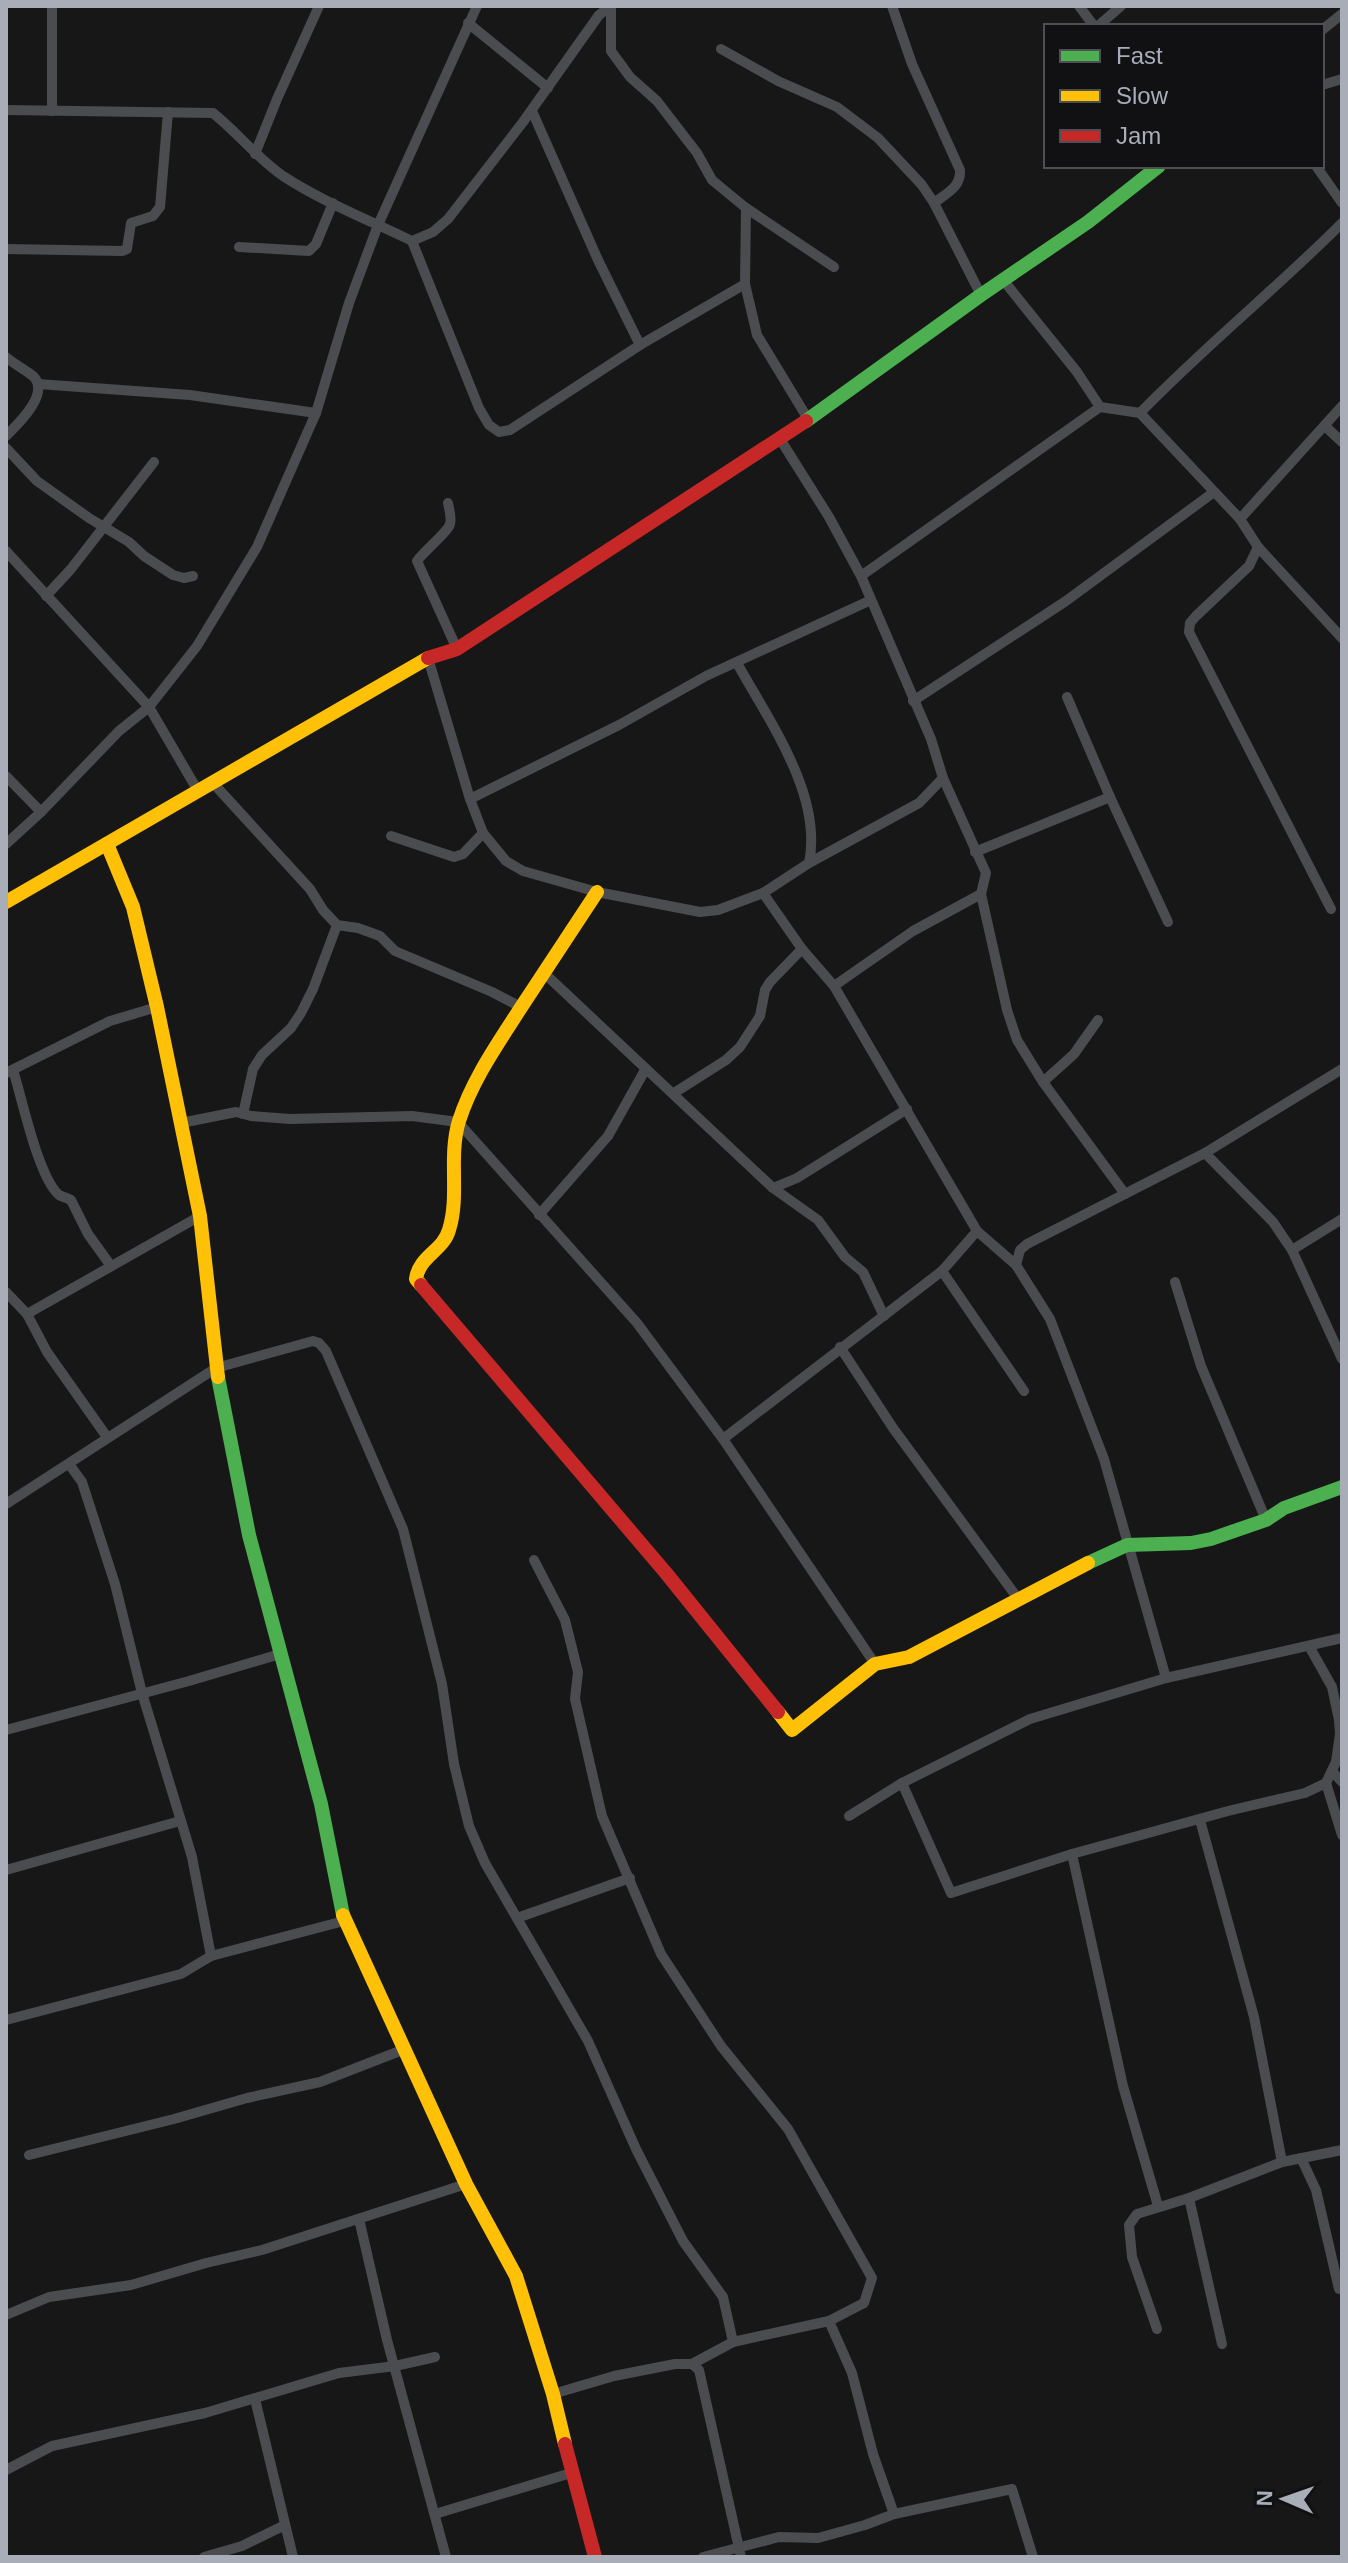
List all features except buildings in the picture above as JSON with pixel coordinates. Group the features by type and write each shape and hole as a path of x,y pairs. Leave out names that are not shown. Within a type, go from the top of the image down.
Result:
{"street":[{"path":"52,6 52,111"},
{"path":"255,154 319,6"},
{"path":"6,844 119,731 149,707 197,646 257,547 316,413 349,303 378,225 477,6"},
{"path":"412,241 433,232 448,219 532,111 599,15 611,6 611,51 614,57 630,77 657,101 697,153 712,180 746,208 834,267"},
{"path":"892,6 912,64 960,170 957,185 934,203"},
{"path":"1079,6 1094,24"},
{"path":"1098,24 1121,6"},
{"path":"1324,28 1342,14"},
{"path":"468,23 548,88"},
{"path":"721,49 778,81 837,107 878,138 922,185 934,203 981,295"},
{"path":"6,110 213,113 283,176 412,241 479,408 489,425 499,432 510,430 640,345 745,284"},
{"path":"532,111 598,260 640,345"},
{"path":"6,249 127,249 131,223 153,216 160,207 168,112"},
{"path":"6,902 428,658 457,649 780,439 1088,222 1156,168"},
{"path":"1317,168 1342,203"},
{"path":"239,247 309,251 316,244 333,203"},
{"path":"746,208 745,284 757,335 808,419"},
{"path":"1140,413 1342,223"},
{"path":"1004,281 1077,372 1100,407"},
{"path":"6,357 33,377 39,392 27,414 6,436"},
{"path":"38,384 190,395 316,413"},
{"path":"1240,519 1342,406"},
{"path":"861,576 1100,407 1140,413 1240,519 1258,547 1342,638"},
{"path":"1325,426 1342,442"},
{"path":"780,439 829,517 861,576 931,739 943,778 986,873 981,894 1007,1010 1017,1040 1043,1082 1125,1194"},
{"path":"6,448 37,481 173,575 184,578 193,576"},
{"path":"46,596 71,569 154,462"},
{"path":"913,701 1066,601 1214,492"},
{"path":"448,503 451,522 447,530 426,548 417,561 457,649"},
{"path":"1258,547 1249,566 1196,616 1190,623 1189,632 1331,909"},
{"path":"6,551 149,707 198,791"},
{"path":"470,799 619,725 706,676 871,600"},
{"path":"428,658 483,833 506,861 523,871 597,892 700,912 718,910 763,893 809,863 919,803 943,778"},
{"path":"737,663 791,761 811,816 813,843 809,863"},
{"path":"1067,697 1168,922"},
{"path":"6,776 41,812"},
{"path":"213,783 310,889 337,925 380,936 395,951 521,1007"},
{"path":"975,852 1110,797"},
{"path":"391,836 454,857 463,854 483,833"},
{"path":"107,844 133,907 157,1007 200,1216 216,1368 249,1535 321,1804 344,1921 466,2184 516,2276 553,2394 595,2557"},
{"path":"597,892 478,1073 458,1122 452,1149 452,1210 447,1237 419,1263 415,1270 416,1279 666,1573 792,1730 875,1664 909,1657 1127,1545 1191,1543 1211,1539 1266,1520 1284,1508 1342,1487"},
{"path":"763,893 802,949 834,986 977,1231 1012,1261 1050,1319 1104,1459 1166,1678"},
{"path":"834,986 913,931 981,894"},
{"path":"243,1114 253,1069 301,1013 337,925"},
{"path":"674,1093 726,1060 740,1047 760,1016 765,990 770,982 802,949"},
{"path":"543,972 773,1188 818,1220 845,1257 863,1272 884,1316"},
{"path":"111,1266 88,1234 71,1200 60,1196 50,1181 10,1071 110,1021 157,1007"},
{"path":"1043,1082 1074,1054 1098,1020"},
{"path":"1012,1261 1027,1244 1205,1153 1342,1069"},
{"path":"539,1215 608,1136 645,1070"},
{"path":"773,1188 797,1178 907,1109"},
{"path":"181,1123 236,1112 290,1119 412,1116 458,1122 637,1323 723,1439 875,1664"},
{"path":"1205,1153 1273,1222 1292,1250 1342,1359"},
{"path":"27,1314 200,1216"},
{"path":"1292,1250 1342,1219"},
{"path":"723,1439 942,1271 977,1231"},
{"path":"942,1271 1024,1391"},
{"path":"1175,1282 1201,1366 1266,1520"},
{"path":"6,1292 27,1314 47,1352 107,1437"},
{"path":"6,1504 216,1368 313,1341 326,1351 403,1529 442,1684 454,1764 469,1826 485,1863 588,2041 636,2149 683,2241 723,2297 733,2342"},
{"path":"840,1347 893,1428 1019,1600"},
{"path":"69,1464 82,1482 115,1584 142,1693 192,1857 211,1956"},
{"path":"534,1560 565,1620 578,1672 575,1699 602,1816 661,1954 721,2046 788,2129 872,2278 864,2303 829,2321 733,2342 692,2364 675,2364 614,2376 553,2394"},
{"path":"849,1816 902,1783 1030,1719 1166,1678 1342,1638"},
{"path":"902,1783 951,1893 1072,1854 1305,1793 1326,1783 1336,1762 1340,1734 1332,1687 1309,1646"},
{"path":"7,1728 280,1654"},
{"path":"1332,1771 1342,1782"},
{"path":"1326,1783 1342,1835"},
{"path":"1200,1820 1254,2017 1282,2162"},
{"path":"6,1870 180,1821"},
{"path":"1072,1854 1123,2086 1158,2206"},
{"path":"517,1918 630,1878"},
{"path":"6,2020 181,1974 211,1956 344,1921"},
{"path":"29,2155 320,2082 405,2049"},
{"path":"1157,2329 1128,2237 1129,2225 1137,2214 1189,2198 1282,2162 1342,2150"},
{"path":"1301,2158 1316,2190 1339,2289"},
{"path":"6,2315 49,2297 131,2285 262,2250 466,2184"},
{"path":"1189,2198 1222,2344"},
{"path":"359,2219 446,2557"},
{"path":"829,2321 852,2373 873,2454 894,2514"},
{"path":"6,2470 52,2446 205,2413 339,2373 435,2357"},
{"path":"692,2364 699,2370 740,2552"},
{"path":"255,2399 293,2557"},
{"path":"435,2514 571,2473"},
{"path":"703,2557 740,2552 790,2536 818,2538 894,2514 1012,2489 1033,2557"},
{"path":"204,2557 242,2546 285,2525"}],"traffic: fast":[{"path":"806,421 1088,222 1156,168"},
{"path":"218,1377 249,1535 321,1804 343,1915"},
{"path":"1088,1563 1127,1545 1191,1543 1211,1539 1266,1520 1284,1508 1342,1487"}],"traffic: slow":[{"path":"6,902 428,658"},
{"path":"107,844 133,907 157,1007 200,1216 218,1377"},
{"path":"421,1285 416,1279 418,1271 449,1230 454,1203 456,1135 471,1091 494,1049 597,892"},
{"path":"778,1712 792,1730 875,1664 909,1657 1088,1563"},
{"path":"343,1915 466,2184 516,2276 553,2394 565,2444"}],"traffic: jam":[{"path":"428,658 457,649 806,421"},
{"path":"421,1285 666,1573 778,1712"},
{"path":"565,2444 595,2557"}]}
